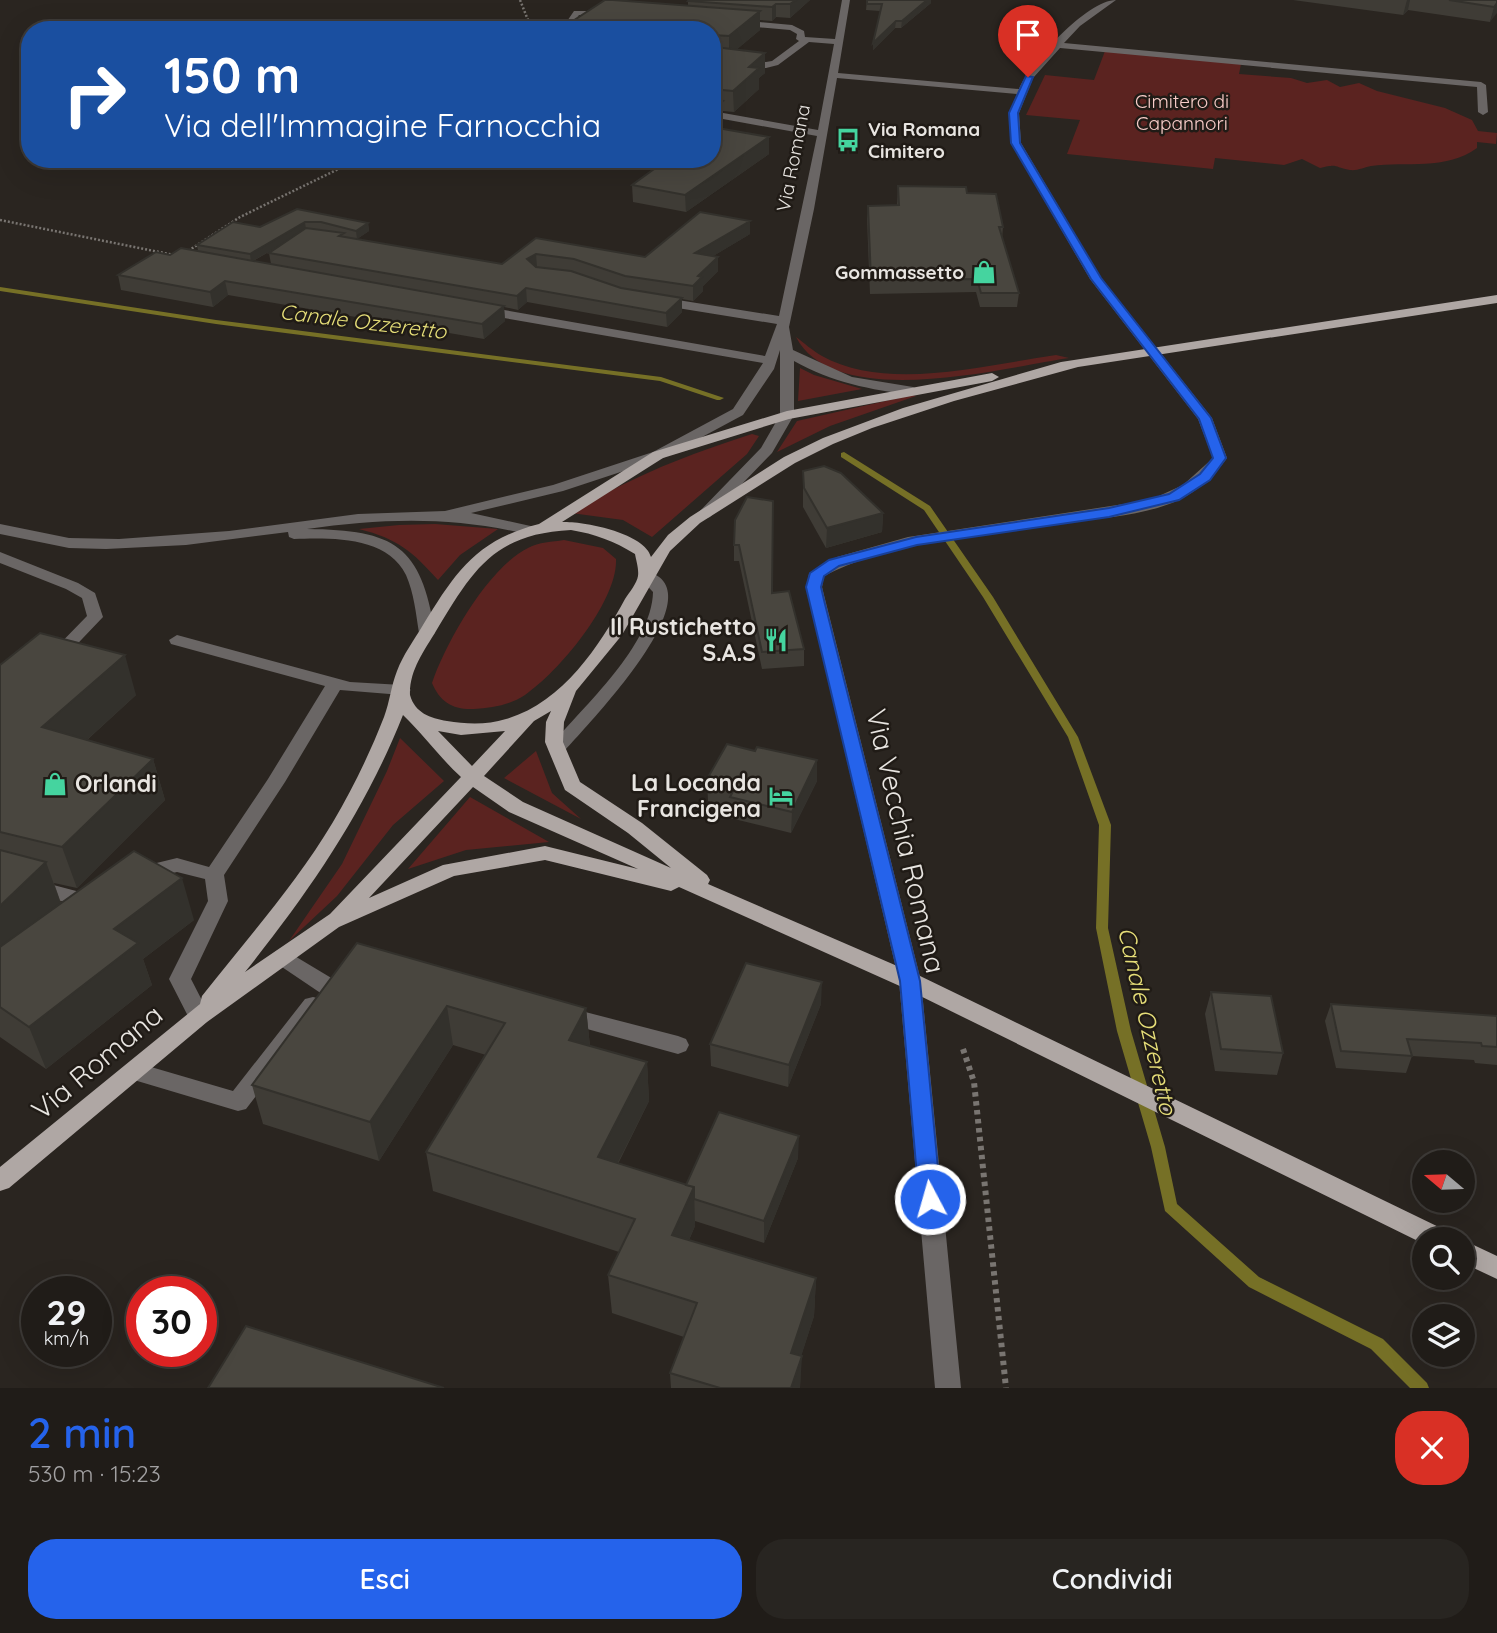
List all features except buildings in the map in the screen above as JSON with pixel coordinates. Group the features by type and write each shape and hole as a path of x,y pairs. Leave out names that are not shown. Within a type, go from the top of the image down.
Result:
{"main road":[{"path":"199,1016 283,908 331,840 382,749 411,661 460,578 487,551 536,529 658,455 787,415 913,391 1497,299"},
{"path":"199,1016 332,922 525,721 569,690 606,646 666,546 704,515 756,479 853,428 1073,365"},
{"path":"536,529 565,526 622,537 642,552 646,576"},
{"path":"569,690 555,722 554,742 572,786 635,828 719,896"},
{"path":"401,693 408,709 422,722 445,752 472,778 516,807 910,981 1412,1227"},
{"path":"422,722 459,731 525,721"},
{"path":"332,922 450,870 545,853 719,896"},
{"name":"Via Romana","path":"0,1181 199,1016"},
{"path":"1475,1257 1497,1268"}],"street":[{"name":"Via Romana","path":"783,323 846,0"},
{"path":"1112,0 1077,24 1028,77 1014,113 1016,143 1096,279 1156,352"},
{"path":"570,21 574,15 582,11 626,14"},
{"path":"732,23 792,29 801,33 800,39 839,42"},
{"path":"721,61 766,65 775,63 806,40"},
{"path":"1057,45 1481,85 1483,112"},
{"path":"833,75 1021,92"},
{"path":"721,116 822,134"},
{"path":"650,300 783,323"},
{"path":"470,308 771,362"},
{"path":"704,515 767,450 787,415 787,352 783,323"},
{"path":"441,516 558,488 658,455 738,412 771,362 783,323"},
{"path":"787,352 835,377 861,385 913,391"},
{"name":"Via Vecchia Romana","path":"948,1388 910,981 814,587 817,573 834,563 916,541 960,533 1109,513 1174,497 1205,477 1220,458 1205,418 1156,352"},
{"path":"3,533 77,544 186,540 339,519 441,516 502,522 536,529"},
{"path":"224,536 350,536 380,545 404,559 422,599 427,633"},
{"path":"0,557 72,586 89,596 95,617 71,644 41,670"},
{"path":"557,749 577,722 620,676 651,629 662,601 661,592 646,576"},
{"path":"177,640 350,687 401,693"},
{"path":"199,1016 180,979 218,901 214,875 276,782 335,683"},
{"path":"127,881 149,869 177,866 214,875"},
{"path":"0,878 80,899 105,892"},
{"path":"283,957 330,988"},
{"path":"134,1071 238,1102 310,1007 330,988 353,974"},
{"path":"544,1009 678,1045"}],"path":[{"path":"520,0 528,21"},
{"path":"0,220 180,257 240,217 341,168"},
{"path":"964,1049 974,1082 1006,1388"}],"green space":[{"name":"Cimitero di Capannori","path":"1105,51 1241,64 1239,74 1291,78 1307,83 1327,80 1340,87 1359,83 1377,91 1445,108 1472,120 1478,131 1497,133 1496,144 1477,142 1477,148 1452,160 1371,166 1353,170 1333,166 1320,168 1302,159 1284,165 1215,158 1213,169 1067,154 1080,120 1026,115 1045,75 1094,80"},
{"path":"796,337 822,356 848,367 876,372 937,373 1056,355 1069,358 963,376 882,379 846,373 816,360"},
{"path":"800,368 814,375 862,389 798,401"},
{"path":"916,396 830,426 777,452 797,421"},
{"path":"752,434 759,436 747,454 652,537 623,520 571,513 659,468"},
{"path":"435,524 498,529 460,555 438,580 403,547 359,529 399,525"},
{"path":"564,540 603,548 616,559 614,576 607,595 584,634 554,670 525,695 501,705 481,709 466,709 448,704 432,683 447,647 470,608 498,572 513,558 532,546"},
{"path":"400,738 444,781 393,825 337,896 289,941 342,864"},
{"path":"536,751 552,793 581,819 504,778"},
{"path":"470,797 549,842 466,850 408,869"}],"waterway":[{"name":"Canale Ozzeretto","path":"0,289 216,322 661,379 720,398"},
{"name":"Canale Ozzeretto","path":"844,455 927,508 988,597 1073,737 1105,825 1102,928 1124,1031 1158,1147 1170,1207 1254,1282 1377,1344 1421,1388"}],"place":[{"name":"Via Romana Cimitero","path":"848,140"},
{"name":"Gommassetto","path":"984,272"},
{"name":"Il Rustichetto S.A.S","path":"776,640"},
{"name":"Orlandi","path":"55,784"},
{"name":"La Locanda Francigena","path":"781,796"}],"route":[{"path":"930,1199 910,981 817,604 814,587 817,573 834,563 916,541 1109,513 1174,497 1205,477 1220,458 1205,418 1156,352 1096,279 1016,143 1014,113 1028,77"}]}
